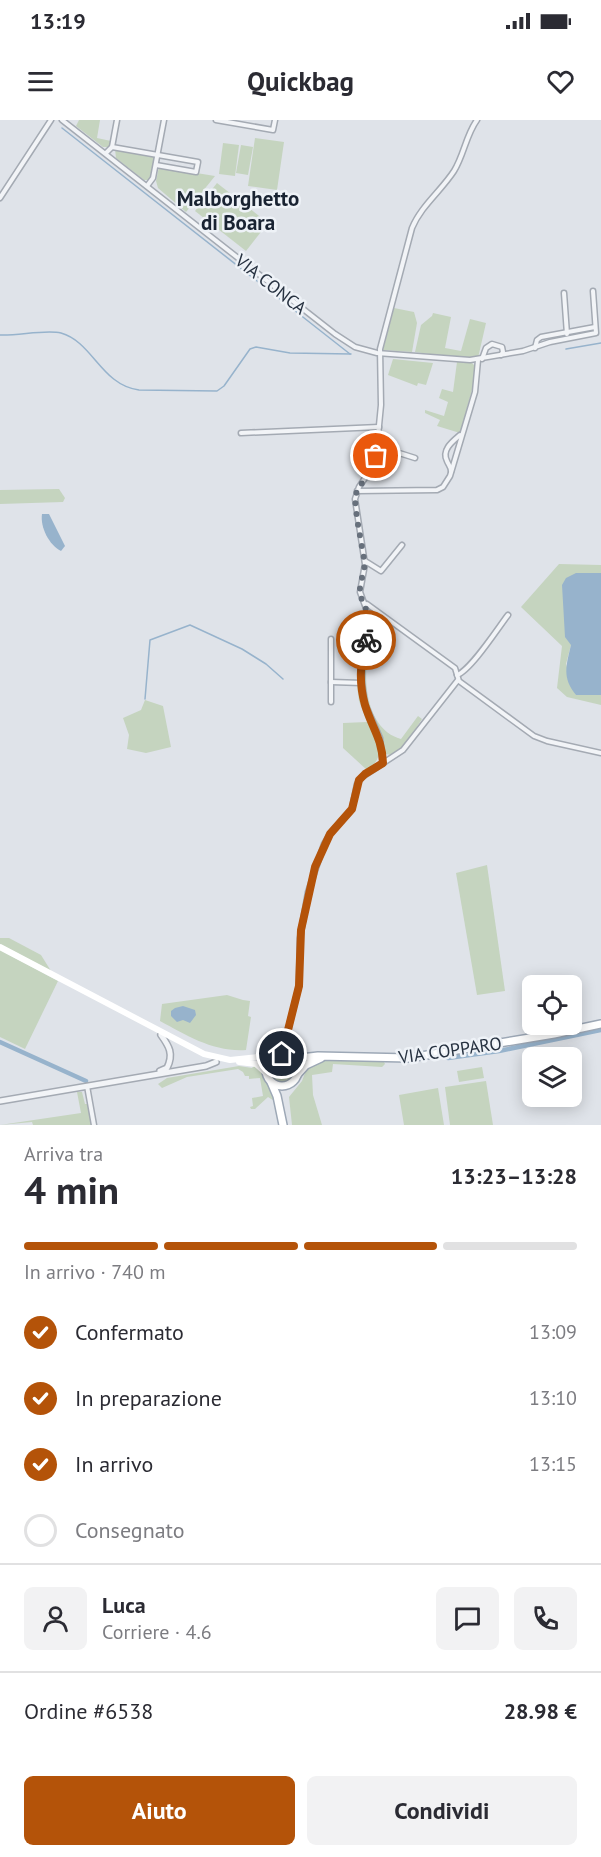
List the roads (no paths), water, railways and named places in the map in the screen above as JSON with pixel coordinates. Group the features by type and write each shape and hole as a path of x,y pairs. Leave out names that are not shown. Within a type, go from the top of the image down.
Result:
{"main road":[{"path":"0,947 196,1050 230,1060 279,1055"},
{"path":"121,1011 200,1056 216,1062 250,1062 258,1065 268,1078 279,1105 283,1125"},
{"name":"VIA COPPARO","path":"279,1055 410,1058 601,1024"},
{"path":"268,1078 268,1063 279,1055"},
{"name":"VIA COPPARO","path":"279,1105 283,1090 304,1066 333,1056"},
{"path":"291,1057 297,1064 297,1076"},
{"path":"268,1078 280,1086 289,1084"}],"street":[{"path":"0,198 51,120"},
{"name":"VIA CONCA","path":"62,120 340,338 360,349 455,360 480,359 534,348"},
{"path":"106,153 112,147 117,120"},
{"path":"147,186 152,181 164,120"},
{"path":"216,120 273,130 275,120"},
{"path":"383,763 380,738 365,704 362,683 362,659 371,616 362,600 360,587 365,560 355,510 357,491 371,469 377,446 382,391 380,353 414,224 454,170 477,120"},
{"path":"112,147 198,162 196,172 156,165"},
{"path":"534,348 550,342 596,333 593,291"},
{"path":"564,293 567,338"},
{"path":"534,348 541,337 595,327"},
{"path":"357,491 437,490 447,482 452,472 475,392 480,359 486,348 492,344 502,347 501,355"},
{"path":"241,433 379,427"},
{"path":"452,472 446,459 448,447 463,432"},
{"path":"377,446 415,458"},
{"path":"365,560 381,571 402,545"},
{"path":"362,600 455,668 458,677 538,738 601,753"},
{"path":"371,616 376,612"},
{"path":"279,1055 299,986 301,930 315,867 330,834 352,809 359,780 403,750 508,615"},
{"path":"371,616 384,617"},
{"path":"331,639 331,702"},
{"path":"331,682 362,683"},
{"path":"0,1101 87,1086 167,1068 170,1048 160,1035"},
{"path":"102,1083 206,1066 216,1062"},
{"path":"87,1086 94,1125"}],"water":[{"path":"42,514 49,514 65,546 61,551 46,535 42,524"},
{"path":"576,573 601,573 601,695 576,695 567,677 571,645 565,637 562,585 566,578"},
{"path":"183,1006 195,1010 196,1015 190,1023 183,1020 177,1022 171,1016 171,1011"}],"waterway":[{"path":"62,128 350,354"},
{"path":"0,335 61,333 81,345 115,380 139,390 217,391 224,386 250,349 256,347 290,353 351,354"},
{"path":"566,349 601,343"},
{"path":"145,699 150,640 190,625 242,649 266,664 283,679"},
{"path":"448,1058 499,1051 601,1030"},
{"path":"0,1042 86,1081"}],"district":[{"name":"Malborghetto di Boara","path":"238,210"}]}
